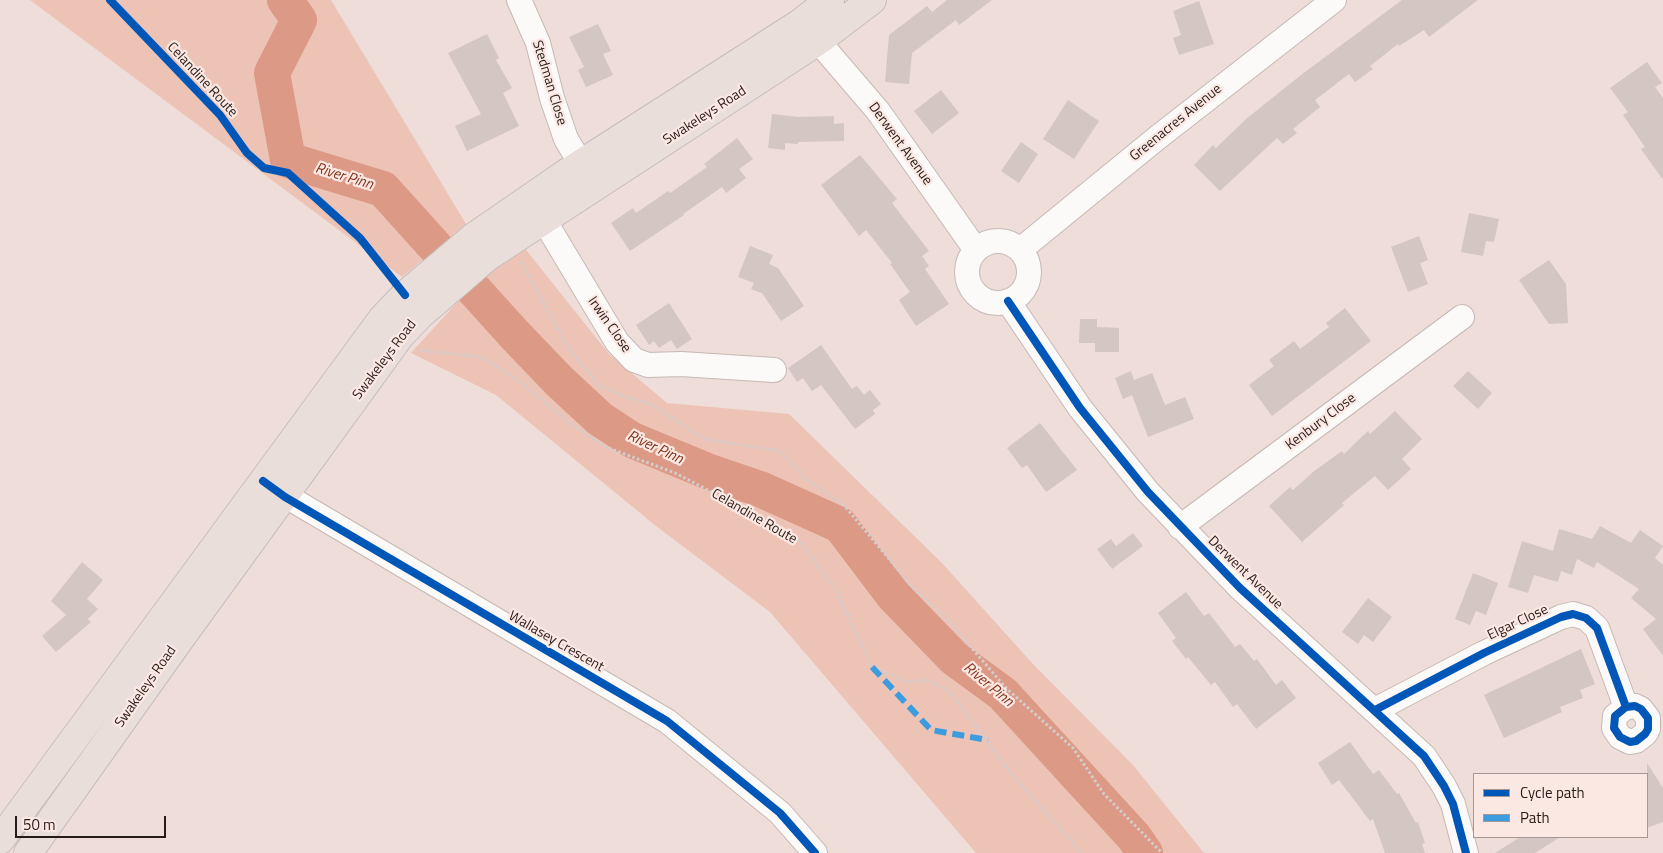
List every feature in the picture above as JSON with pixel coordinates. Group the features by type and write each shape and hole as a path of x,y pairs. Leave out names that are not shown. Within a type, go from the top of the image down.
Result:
{"main road":[{"name":"Swakeleys Road","path":"0,840 382,319 490,245 591,158 799,24 830,0"},
{"name":"Swakeleys Road","path":"490,245 544,220 615,175 818,41 872,0"},
{"path":"591,158 615,175"},
{"name":"Swakeleys Road","path":"28,853 180,638 285,497 400,336 415,297"}],"street":[{"name":"Stedman Close","path":"520,0 538,42 552,98 566,139 591,158"},
{"name":"Greenacres Avenue","path":"1020,250 1164,132 1334,0"},
{"name":"Derwent Avenue","path":"818,41 878,111 976,250"},
{"name":"Irwin Close","path":"544,220 617,342 634,360 648,365 681,364 774,370"},
{"path":"996,241 1006,242 1020,250 1026,257 1029,278 1018,296 1008,302 998,303 987,302 978,296 971,288 967,278 967,267 976,250 985,244 996,241"},
{"name":"Derwent Avenue","path":"1008,302 1080,408 1148,492 1180,527 1240,588 1412,743 1440,779 1460,822 1466,853"},
{"name":"Kenbury Close","path":"1180,527 1462,317"},
{"name":"Wallasey Crescent","path":"263,482 285,497 667,721 780,813 814,853"},
{"name":"Elgar Close","path":"1375,710 1420,685 1506,643 1560,617 1573,614 1586,618 1597,628 1626,707"}],"path":[{"path":"490,245 569,349 599,385 626,397 652,404 704,439 781,451 805,478 843,504 915,590 945,616 1006,688 1073,748 1104,794 1162,853"}],"shaded area":[{"path":"30,0 331,0 466,224 402,277"},
{"path":"523,246 609,354 667,403 789,414 942,563 1032,663 1133,765 1204,853 976,853 770,612 656,526 496,395 411,353 462,297"}],"building":[{"path":"947,0 992,0 959,25 956,20 912,53 909,84 885,82 889,35 927,6 932,12"},
{"path":"1402,0 1478,0 1429,37 1424,30 1399,46 1398,44 1370,66 1373,69 1355,82 1349,74 1315,100 1320,107 1293,129 1297,133 1283,144 1277,138 1220,191 1194,165 1213,145 1216,148 1246,119 1301,75"},
{"path":"1199,1 1214,44 1179,55 1173,38 1181,35 1173,11"},
{"path":"598,24 611,51 603,54 613,75 586,87 578,70 584,67 569,37"},
{"path":"487,34 499,58 496,60 512,88 503,93 519,126 467,151 455,126 481,114 448,53"},
{"path":"1647,62 1662,83 1655,87 1663,98 1663,180 1641,149 1645,147 1623,115 1628,112 1610,88"},
{"path":"941,90 959,113 932,134 914,111"},
{"path":"1068,100 1099,121 1074,159 1043,139"},
{"path":"772,114 798,117 834,116 834,124 844,123 844,141 785,143 785,150 768,148"},
{"path":"737,138 753,159 739,169 746,178 726,193 722,187 630,251 611,223 633,208 636,213 668,191 670,193 707,167 704,164"},
{"path":"1021,142 1038,154 1019,183 1001,171"},
{"path":"860,155 897,199 892,203 929,251 922,256 929,266 925,269 949,304 916,326 899,300 910,292 890,264 892,263 866,230 859,236 821,185"},
{"path":"1469,213 1499,219 1494,242 1486,241 1483,256 1461,252"},
{"path":"1419,236 1428,260 1420,263 1428,284 1408,292 1391,247"},
{"path":"750,246 773,255 769,264 778,268 804,306 781,321 762,293 751,289 754,283 738,277"},
{"path":"1549,260 1566,284 1568,323 1549,324 1519,280"},
{"path":"669,303 692,339 677,349 671,340 659,348 654,341 649,345 636,325"},
{"path":"1345,308 1371,341 1272,416 1249,385 1274,366 1269,360 1294,341 1300,349 1329,327 1326,323"},
{"path":"1080,319 1097,319 1097,327 1119,328 1119,352 1095,352 1095,343 1079,343"},
{"path":"821,345 852,389 857,386 864,395 870,390 881,404 873,410 875,414 855,429 821,385 812,391 803,378 797,382 788,368"},
{"path":"1131,371 1134,380 1152,373 1165,405 1185,397 1194,419 1148,437 1132,395 1123,399 1115,378"},
{"path":"1468,371 1492,393 1478,409 1453,386"},
{"path":"1395,411 1422,439 1402,459 1411,469 1388,490 1375,476 1342,503 1344,505 1302,542 1269,506 1290,487 1293,490 1313,472 1342,451 1344,454 1368,431 1370,434"},
{"path":"1040,423 1077,470 1046,492 1027,465 1022,468 1007,448"},
{"path":"1600,526 1631,543 1640,530 1663,546 1655,558 1663,565 1663,656 1643,629 1656,619 1631,598 1639,589 1597,562 1594,568 1577,559 1572,575 1561,571 1558,582 1534,575 1528,593 1508,587 1522,541 1553,551 1559,529 1592,539"},
{"path":"1133,533 1143,546 1112,569 1097,549 1111,539 1116,546"},
{"path":"82,562 103,580 87,599 98,609 88,619 91,622 56,652 42,636 66,615 51,601"},
{"path":"1473,573 1498,583 1486,615 1476,611 1470,625 1455,619"},
{"path":"1186,592 1204,616 1209,613 1235,647 1240,644 1254,661 1257,659 1276,685 1282,680 1296,698 1256,729 1237,704 1233,707 1215,682 1211,685 1172,641 1176,638 1158,613"},
{"path":"1368,598 1392,617 1373,642 1364,635 1358,644 1342,632"},
{"path":"1581,649 1595,684 1580,690 1583,698 1560,707 1562,712 1504,738 1484,695"},
{"path":"1350,742 1373,774 1379,770 1397,794 1399,793 1416,823 1418,822 1425,843 1422,844 1425,853 1385,853 1373,819 1370,821 1339,780 1332,785 1318,763"},
{"path":"1647,763 1663,788 1663,822 1648,828 1648,773"},
{"path":"1518,838 1558,838 1535,853 1495,853"}],"waterway":[{"name":"River Pinn","path":"285,0 299,20 272,73 288,160 383,189 514,334 559,381 600,419 632,440 707,471 760,489 840,525 893,595 954,658 1003,694 1134,837 1145,853"}],"marked path":[{"path":"872,667 931,730 988,740"}],"cycle path":[{"name":"Celandine Route","path":"110,0 220,115 247,153 264,168 288,173 360,238 405,295"},
{"path":"1008,301 1080,408 1148,492 1240,588 1424,756 1444,786 1453,804 1466,853"},
{"path":"263,481 285,497 667,721 780,813 815,853"},
{"path":"1375,710 1484,653 1561,617 1573,614 1586,618 1597,628 1626,707 1635,706 1641,709 1648,718 1648,729 1636,741 1630,742 1620,737 1614,728 1615,716 1626,707"}]}
